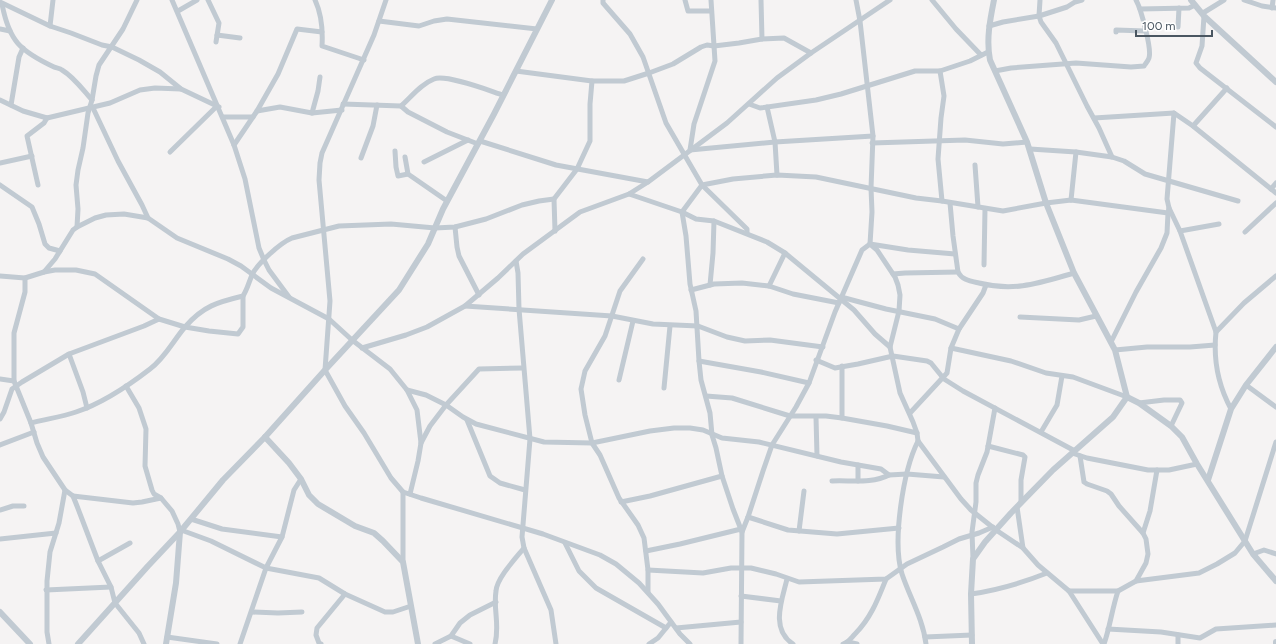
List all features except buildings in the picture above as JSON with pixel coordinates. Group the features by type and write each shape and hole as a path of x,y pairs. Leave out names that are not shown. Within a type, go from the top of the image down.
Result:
{"street":[{"path":"50,26 54,0"},
{"path":"77,226 76,185 99,65 123,29 137,0"},
{"path":"172,0 234,145 245,179 259,248 269,270 289,297"},
{"path":"178,11 197,0"},
{"path":"208,0 219,23 216,42"},
{"path":"315,0 320,9 322,46 364,60"},
{"path":"386,0 380,22 322,153 320,163 319,180 325,229 326,263 330,301 324,370 391,478 403,492 475,513 522,529 543,534 600,555 626,571 648,592 690,644"},
{"path":"78,644 191,519 223,480 399,290 428,244 447,202 504,95 552,0"},
{"path":"603,0 603,3 630,34 643,57 666,122 702,185 747,229 747,233"},
{"path":"685,0 688,11 711,11"},
{"path":"690,150 694,124 715,61 711,0"},
{"path":"761,0 762,39"},
{"path":"856,0 860,21 873,136 870,244"},
{"path":"362,348 427,327 465,306 516,261 580,212 628,194 648,182 727,124 777,78 811,53 890,0"},
{"path":"932,0 956,29 982,55"},
{"path":"973,559 994,528 1053,470 1113,417 1127,397 1115,350 1074,273 1046,203 1027,142 990,60 988,52 989,26 994,0"},
{"path":"1040,0 1039,16 1041,22 1056,43 1112,157"},
{"path":"989,26 1039,16 1067,7 1082,0"},
{"path":"995,70 1087,63 1144,66 1150,56 1140,9 1136,0"},
{"path":"1191,0 1203,14 1276,82"},
{"path":"1203,14 1224,0"},
{"path":"1244,0 1274,8 1273,0"},
{"path":"1,3 50,26 102,46 112,47 160,72 182,89 218,107"},
{"path":"1,3 7,26 13,38 23,48 55,67 62,69 80,85 92,100"},
{"path":"1140,9 1189,8 1195,5"},
{"path":"1178,27 1179,8"},
{"path":"1203,14 1202,46 1196,63 1200,68 1276,127"},
{"path":"380,22 419,26 434,21 447,19 537,29"},
{"path":"0,29 10,31"},
{"path":"234,145 257,112 278,74 297,29 322,32"},
{"path":"1116,32 1116,30 1145,31"},
{"path":"217,35 240,38"},
{"path":"516,71 592,81 624,81 649,74 672,64 707,45 714,46 762,39 784,38 811,53"},
{"path":"11,105 19,57 23,48"},
{"path":"749,104 760,108 822,98 915,71 940,72 970,61 988,52"},
{"path":"940,72 944,96 938,159 942,201"},
{"path":"312,113 318,91 320,76"},
{"path":"401,106 426,83 436,78 447,78 504,95"},
{"path":"555,231 554,199 577,169 590,141 590,104 592,81"},
{"path":"0,100 23,111 47,118 110,103 140,90 155,88 182,89"},
{"path":"1193,126 1227,88"},
{"path":"344,104 401,106 447,132 468,140 556,165 648,182"},
{"path":"361,158 373,126 377,105"},
{"path":"170,152 218,107"},
{"path":"257,112 280,107 312,113 342,110"},
{"path":"767,107 775,142 777,175"},
{"path":"91,108 148,218"},
{"path":"1094,118 1174,113 1193,126 1276,193"},
{"path":"1111,342 1136,292 1161,248 1167,233 1169,210 1167,196 1174,113"},
{"path":"223,117 253,117"},
{"path":"38,185 27,136 47,118"},
{"path":"690,150 775,142 873,136"},
{"path":"424,162 468,140"},
{"path":"872,143 965,140 1002,144 1018,144 1027,142"},
{"path":"1030,150 1076,152 1112,157 1124,161 1145,174 1238,201"},
{"path":"395,151 398,176 408,174"},
{"path":"1070,200 1076,152"},
{"path":"0,163 32,156"},
{"path":"405,156 408,174 447,202"},
{"path":"975,165 978,207"},
{"path":"742,644 742,530 732,509 722,476 712,435 710,413 701,380 698,326 691,290 686,236 682,212 702,185 733,179 777,175 816,177 893,194 1003,211 1070,200 1169,210"},
{"path":"1271,189 1276,183"},
{"path":"0,185 32,207 45,244 49,248 60,251"},
{"path":"628,194 682,212 696,219 714,221 767,242 785,252 840,300 854,310 875,334 890,347 900,393 910,414 917,433 918,441 944,477 975,514 1023,548 1047,573 1068,591 1103,644"},
{"path":"0,276 25,278 55,270 76,270 95,274 159,318 185,327 238,334 243,326 243,296 252,275 264,260 286,241 292,238 340,226 391,224 435,228 455,227 486,219 538,200 554,199"},
{"path":"950,203 958,272 961,277 968,281 986,285 1014,288 1035,284 1074,273"},
{"path":"1245,232 1276,203"},
{"path":"984,265 985,209"},
{"path":"1169,210 1180,231 1216,332 1214,346 1218,375 1226,401 1231,409"},
{"path":"44,272 55,259 77,226 106,215 124,214 148,218 177,238 228,259 272,288 329,319 352,340 390,369 407,390 417,410 421,443 410,494"},
{"path":"710,285 714,221"},
{"path":"1180,231 1219,224"},
{"path":"455,227 459,256 479,295"},
{"path":"870,244 877,250 893,274 899,290 899,311 890,347"},
{"path":"742,530 748,517 762,471 772,445 809,383 816,360 862,250 870,244 908,250 955,254"},
{"path":"769,286 785,252"},
{"path":"643,259 620,291 605,336 583,376 582,398 592,443 600,455 621,502 642,531 648,570 648,592"},
{"path":"516,261 518,273 523,368 530,439 522,529 524,548 551,610 556,644"},
{"path":"893,274 958,272"},
{"path":"1216,332 1244,303 1276,276"},
{"path":"25,278 25,292 14,333 15,383 43,457 65,490 72,496 98,561 111,587 115,603 139,634 144,644"},
{"path":"691,290 710,285 742,283 769,286 793,294 840,300 935,319 959,329"},
{"path":"910,414 944,378 949,367 951,348 959,329 983,293 986,285"},
{"path":"31,423 87,408 126,386 159,361 185,327 208,307 216,303 243,296"},
{"path":"465,306 612,316 633,321 670,326 698,326 727,337 745,341 770,340 822,347"},
{"path":"1020,317 1079,320 1096,316"},
{"path":"0,419 15,383 69,354 144,326 159,318"},
{"path":"619,380 633,321"},
{"path":"664,388 670,326"},
{"path":"1115,350 1147,347 1214,346"},
{"path":"1208,480 1231,409 1246,385 1276,347"},
{"path":"951,348 1011,361 1046,373 1073,377 1139,403 1171,426 1182,437 1253,554 1276,581"},
{"path":"69,354 83,392 87,408"},
{"path":"816,360 834,368 893,356 927,361 931,363 944,378 995,408 1041,432 1080,456 1157,470 1169,470 1197,464"},
{"path":"699,361 761,372 809,383"},
{"path":"842,366 842,418"},
{"path":"421,443 430,426 446,405 479,369 523,368"},
{"path":"1041,432 1057,405 1062,376"},
{"path":"0,379 15,383"},
{"path":"1246,385 1276,407"},
{"path":"126,386 139,408 146,429 145,466 154,494 161,498 172,511 180,531 176,584 166,644"},
{"path":"407,390 426,395 446,405 467,420 476,424 544,442 592,443 623,436 674,428 697,429 722,438 772,445 841,462 881,469 889,475"},
{"path":"706,396 732,398 790,416 842,418 917,433"},
{"path":"1139,403 1180,400 1182,403 1171,426"},
{"path":"972,644 972,535 975,514 976,482 987,452 995,408"},
{"path":"816,416 817,456"},
{"path":"467,420 490,476 500,483 525,490"},
{"path":"0,445 34,432"},
{"path":"265,436 290,463 301,479 309,495 318,504 355,526 374,533 403,562"},
{"path":"918,441 914,448 907,474 902,497 899,528 901,568 922,624 926,644"},
{"path":"1068,591 1118,591 1136,581 1199,573 1235,553 1245,541 1276,442"},
{"path":"988,446 1025,456 1019,505 1023,548"},
{"path":"1080,456 1084,482 1111,494 1119,506 1143,533 1147,543 1148,554 1146,563 1136,581"},
{"path":"858,465 858,481"},
{"path":"1143,533 1150,511 1157,470"},
{"path":"832,481 858,481 881,478 889,475 907,474 944,477"},
{"path":"621,502 650,496 722,476"},
{"path":"240,644 266,568 282,536 294,490 301,479"},
{"path":"49,644 47,632 46,590 50,552 56,533 65,490"},
{"path":"799,531 804,491"},
{"path":"403,492 403,562 418,644"},
{"path":"72,496 133,503 161,498"},
{"path":"0,510 13,506 24,506"},
{"path":"748,517 788,530 837,534 899,528"},
{"path":"191,519 222,529 282,536"},
{"path":"846,643 864,625 874,608 886,579 907,564 959,539 994,528"},
{"path":"646,551 742,530"},
{"path":"180,531 211,541 266,568 319,578 345,594 387,613 412,606"},
{"path":"0,539 56,533"},
{"path":"565,543 579,571 596,588 666,628"},
{"path":"98,561 130,544"},
{"path":"495,644 498,631 496,591 498,583 524,548"},
{"path":"1253,554 1264,550 1276,554"},
{"path":"648,570 703,573 741,568 762,570 799,582 886,579"},
{"path":"972,594 990,592 1017,585 1047,573"},
{"path":"787,578 781,601 780,625 790,642 793,644"},
{"path":"46,590 111,587"},
{"path":"1103,644 1118,591"},
{"path":"321,644 319,643 316,635 317,628 345,594"},
{"path":"741,596 781,601"},
{"path":"435,644 451,636 460,623 470,615 496,602"},
{"path":"0,612 30,644"},
{"path":"252,612 302,612"},
{"path":"649,644 658,638 671,622"},
{"path":"676,628 741,622"},
{"path":"1108,629 1161,632 1200,641 1216,629 1276,625"},
{"path":"1178,635 1178,644"},
{"path":"451,636 470,644"},
{"path":"925,637 972,636"},
{"path":"167,637 217,644"},
{"path":"846,643 857,644"}]}
